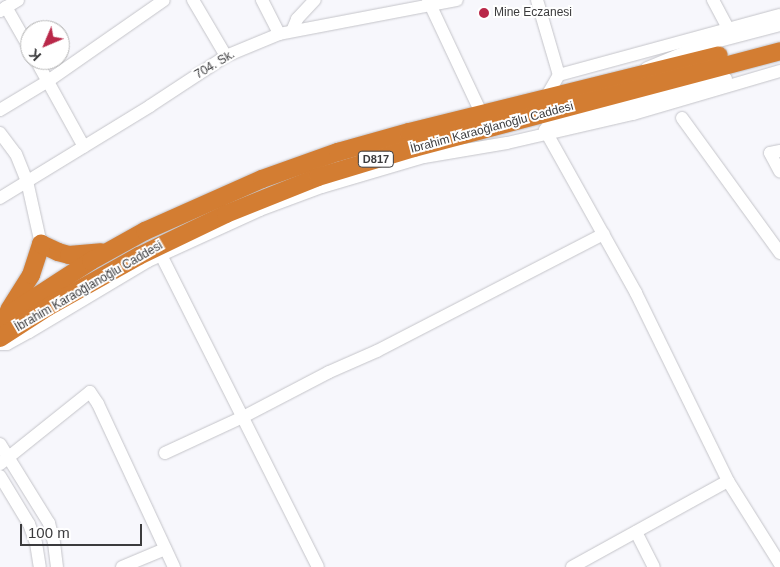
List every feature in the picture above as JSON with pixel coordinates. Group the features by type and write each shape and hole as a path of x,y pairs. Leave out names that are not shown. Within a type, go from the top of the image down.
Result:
{"highway":[{"name":"İbrahim Karaoğlanoğlu Caddesi","path":"3,318 109,251 179,214 262,179 338,152 780,39"},
{"name":"İbrahim Karaoğlanoğlu Caddesi","path":"0,338 48,307 139,256 226,214 318,177 414,148 780,51"},
{"path":"3,318 31,275 41,244 50,249 68,254 109,251"}],"street":[{"path":"18,0 3,9 20,34"},
{"path":"0,110 48,80 164,0"},
{"path":"193,0 226,56"},
{"path":"262,0 279,34"},
{"path":"292,31 297,19 315,0"},
{"name":"704. Sk.","path":"0,198 226,56 279,34 429,3 457,0"},
{"path":"537,0 559,75"},
{"path":"713,0 728,28"},
{"path":"429,3 482,115"},
{"path":"545,99 559,75 780,15"},
{"path":"623,80 684,52 780,25"},
{"path":"667,100 780,67"},
{"path":"42,70 84,146"},
{"path":"780,71 667,100 549,124 546,127 546,134 604,234 728,481 780,564"},
{"path":"682,118 780,253"},
{"path":"0,133 16,154 19,166 27,181 41,244"},
{"path":"0,344 7,344 29,332 161,255 260,210 362,173 424,157 546,134"},
{"path":"0,147 9,160 19,166"},
{"path":"780,150 770,153 780,172"},
{"path":"166,453 243,417 604,234"},
{"path":"161,255 318,567"},
{"path":"4,461 90,392 98,404 174,567"},
{"path":"0,444 4,461 49,523 57,567"},
{"path":"0,476 29,524 36,543 40,567"},
{"path":"572,567 728,481"},
{"path":"636,532 654,567"},
{"path":"122,567 165,549"}],"place":[{"name":"Mine Eczanesi","path":"484,13"}]}
